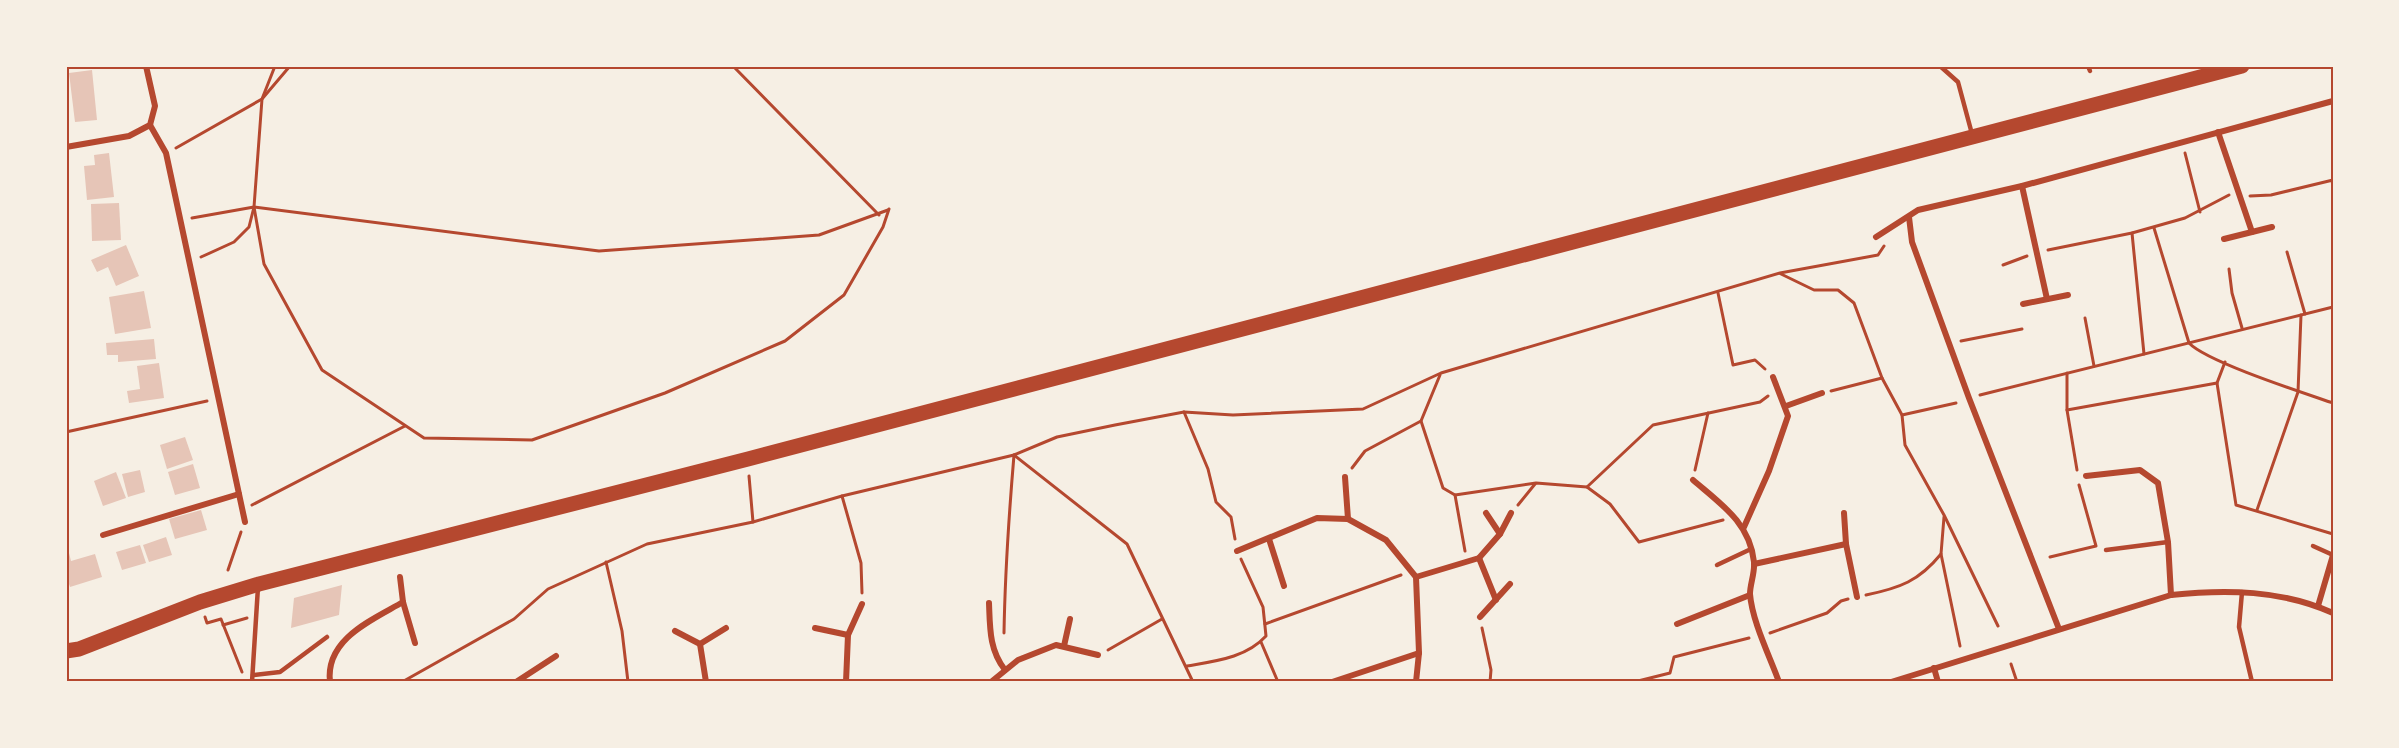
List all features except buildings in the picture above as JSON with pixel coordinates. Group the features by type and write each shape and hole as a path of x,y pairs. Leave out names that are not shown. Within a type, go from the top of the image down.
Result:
{"main road":[{"path":"66,661 73,650 201,602 259,584 748,459 2242,66"}],"street":[{"path":"146,66 155,106 150,125 166,153 245,522"},
{"path":"1876,237 1918,210 2022,186 2333,101"},
{"path":"66,147 129,136 150,125"},
{"path":"2218,132 2252,232"},
{"path":"2022,186 2047,299"},
{"path":"1910,217 1912,242 1920,265 2059,629"},
{"path":"2224,239 2272,227"},
{"path":"2023,304 2068,295"},
{"path":"1744,527 1788,416 1773,377"},
{"path":"1786,406 1822,393"},
{"path":"2086,476 2140,470 2158,483 2168,542 2171,595"},
{"path":"1345,477 1348,519"},
{"path":"1693,480 1736,517 1744,527 1754,564 1750,595 1761,635 1779,682"},
{"path":"103,535 239,494"},
{"path":"1486,513 1500,534"},
{"path":"1413,574 1479,558 1500,534 1511,513"},
{"path":"1844,513 1846,544 1857,597"},
{"path":"1237,551 1317,518 1348,519 1386,540 1413,574 1419,653 1416,682"},
{"path":"1269,539 1284,586"},
{"path":"1754,564 1846,544"},
{"path":"2318,606 2333,555"},
{"path":"1479,558 1496,600"},
{"path":"400,578 403,602 415,643"},
{"path":"1480,617 1510,584"},
{"path":"1890,682 2171,595 2214,590 2242,592 2275,596 2318,606 2333,613"},
{"path":"1677,624 1750,595"},
{"path":"330,682 328,670 335,652 353,631 403,602"},
{"path":"989,603 992,646 996,659 1005,670"},
{"path":"846,682 848,635 862,604"},
{"path":"1064,646 1070,620"},
{"path":"700,644 726,628"},
{"path":"815,628 848,635"},
{"path":"675,632 700,644"},
{"path":"700,644 706,682"},
{"path":"991,682 1018,660 1056,645 1098,655"},
{"path":"1332,682 1419,653"},
{"path":"516,682 526,679 556,656"},
{"path":"1934,668 1938,682"}],"lane":[{"path":"1940,66 1958,82 1973,138"},
{"path":"2106,550 2168,542"},
{"path":"2313,546 2333,555"},
{"path":"1717,565 1751,549"},
{"path":"252,682 259,584"},
{"path":"2242,592 2239,627 2252,682"},
{"path":"253,675 280,672 327,637"}],"path":[{"path":"188,262 234,242 249,226 254,207 262,99 275,66"},
{"path":"166,153 262,99 290,66"},
{"path":"733,66 879,215"},
{"path":"2184,149 2200,212"},
{"path":"2003,265 2038,252 2154,228 2200,212 2213,201 2230,194 2271,195 2332,180 2333,187"},
{"path":"180,220 254,207 599,251 819,235 879,215 889,209 883,227 844,295 785,340 664,393 532,440 424,438 322,370 264,264 254,207"},
{"path":"402,682 514,619 548,589 647,544 753,522 842,496 1014,455 1057,437 1184,412 1233,415 1363,409 1441,374 1780,273 1878,255 1900,223"},
{"path":"2154,228 2189,343 2225,362 2333,404"},
{"path":"2132,234 2144,354"},
{"path":"2257,510 2298,392 2303,314 2287,252"},
{"path":"2229,269 2232,293 2242,328"},
{"path":"1780,273 1814,290 1838,290 1854,303 1882,378 1902,415 1905,445 1944,515 1998,626"},
{"path":"1718,293 1733,365 1755,360 1773,377"},
{"path":"1976,396 2333,307"},
{"path":"2085,318 2094,366"},
{"path":"1961,341 2022,329"},
{"path":"2225,362 2217,383 2236,505 2333,534"},
{"path":"1345,477 1365,451 1421,421 1441,374"},
{"path":"2050,557 2096,546 2081,497 2067,410 2067,374"},
{"path":"1822,393 1882,378"},
{"path":"2067,410 2217,383"},
{"path":"1587,487 1653,425 1760,402 1779,389"},
{"path":"66,432 218,398"},
{"path":"1902,415 1956,403"},
{"path":"1184,412 1208,469 1216,502 1231,517 1237,551 1263,607 1266,636 1244,653 1187,666"},
{"path":"1693,480 1708,413"},
{"path":"1421,421 1443,488 1455,495 1536,483 1587,487 1610,504 1639,542 1736,517"},
{"path":"243,510 405,426"},
{"path":"1014,455 1126,544 1193,682"},
{"path":"1014,455 1005,559 1007,597 1004,642 1018,660"},
{"path":"748,459 753,522"},
{"path":"1511,513 1536,483"},
{"path":"1455,495 1467,562"},
{"path":"842,496 861,563 862,604"},
{"path":"1944,515 1941,554 1960,646"},
{"path":"228,570 245,522"},
{"path":"606,562 622,631 628,682"},
{"path":"1265,624 1413,574"},
{"path":"223,625 255,616"},
{"path":"1480,617 1491,670 1490,682"},
{"path":"1098,655 1162,619"},
{"path":"207,623 221,620 246,682"},
{"path":"1634,682 1670,673 1674,657 1761,635"},
{"path":"1261,642 1278,682"},
{"path":"2011,664 2017,682"}]}
